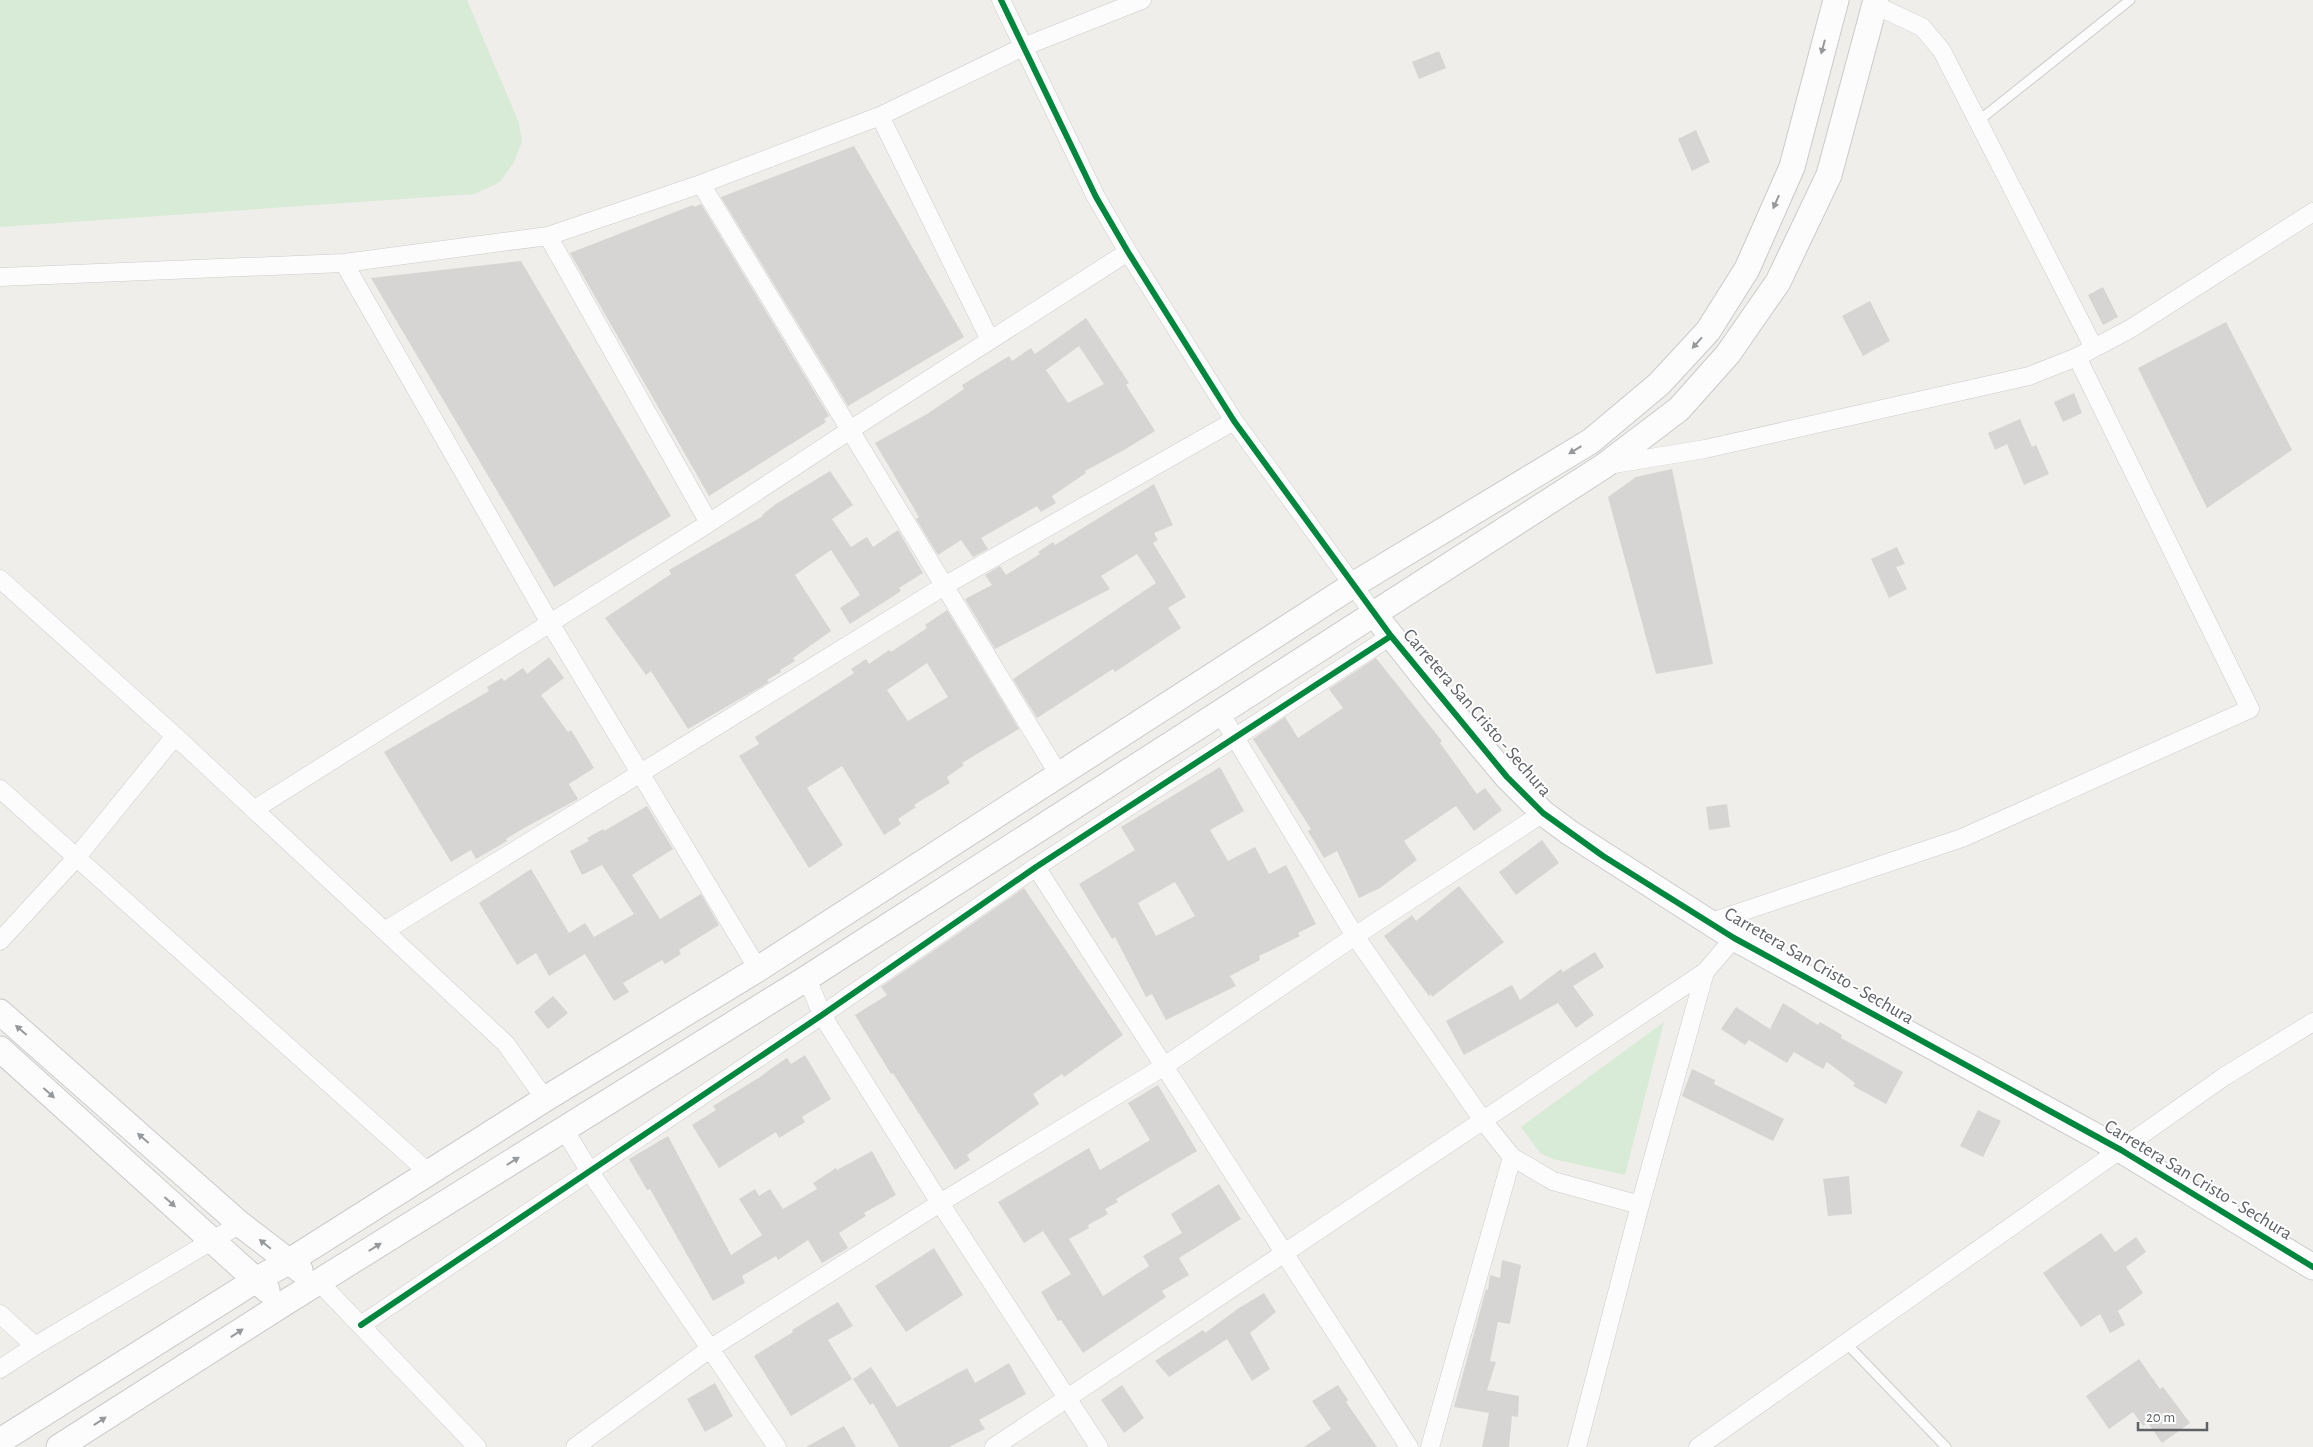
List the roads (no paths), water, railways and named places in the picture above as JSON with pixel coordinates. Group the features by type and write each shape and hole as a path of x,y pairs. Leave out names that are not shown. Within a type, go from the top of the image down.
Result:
{"main road":[{"path":"0,1441 545,1099 758,969 1352,585 1591,440 1659,384 1708,331 1747,269 1792,167 1836,0"},
{"path":"59,1447 283,1304 807,978 1604,466 1678,409 1728,354 1778,282 1829,174 1875,2"},
{"name":"Carretera San Cristo - Sechura","path":"1374,614 1508,777 1543,813 1604,856 1734,938 2121,1150 2313,1267"},
{"path":"0,1012 240,1224 288,1262 320,1282"},
{"path":"0,1049 283,1304"}],"street":[{"path":"1001,0 1096,197 1128,252 1234,420 1374,614"},
{"path":"0,276 344,264 548,236 701,184 880,116 1023,47 1142,0"},
{"path":"1875,2 1922,27 1942,51 2094,348"},
{"path":"880,116 990,340"},
{"path":"701,184 1059,775"},
{"path":"1604,466 1704,449 2029,376 2076,357 2130,329 2313,212"},
{"path":"548,236 708,523"},
{"path":"255,809 708,523 1128,252"},
{"path":"344,264 550,622 758,969"},
{"path":"1711,922 1962,838 2250,709 2076,357"},
{"path":"386,930 944,586 1234,420"},
{"path":"0,579 255,809 506,1044 545,1099"},
{"path":"361,1325 822,1015 1036,867 1391,636"},
{"path":"1220,711 1355,936 1484,1122 1512,1157 1553,1182 1640,1205"},
{"path":"0,942 76,858 175,736"},
{"path":"0,789 428,1172"},
{"path":"575,1447 711,1348 940,1203 1163,1067 1355,936 1543,813"},
{"path":"1036,867 1163,1067 1410,1447"},
{"path":"994,1447 1285,1252 1484,1122 1705,972 1734,938"},
{"path":"1577,1447 1640,1205 1705,972"},
{"path":"807,978 822,1015 940,1203 1099,1447"},
{"path":"1698,1447 2226,1076 2313,1022"},
{"path":"564,1129 590,1172 777,1447"},
{"path":"1430,1447 1512,1157"},
{"path":"0,1370 35,1346 240,1224"},
{"path":"320,1282 477,1447"},
{"path":"0,1314 35,1346"}],"lane":[{"path":"2107,18 2118,0"},
{"path":"1977,122 2130,0"},
{"path":"1846,1343 1946,1447"}]}
